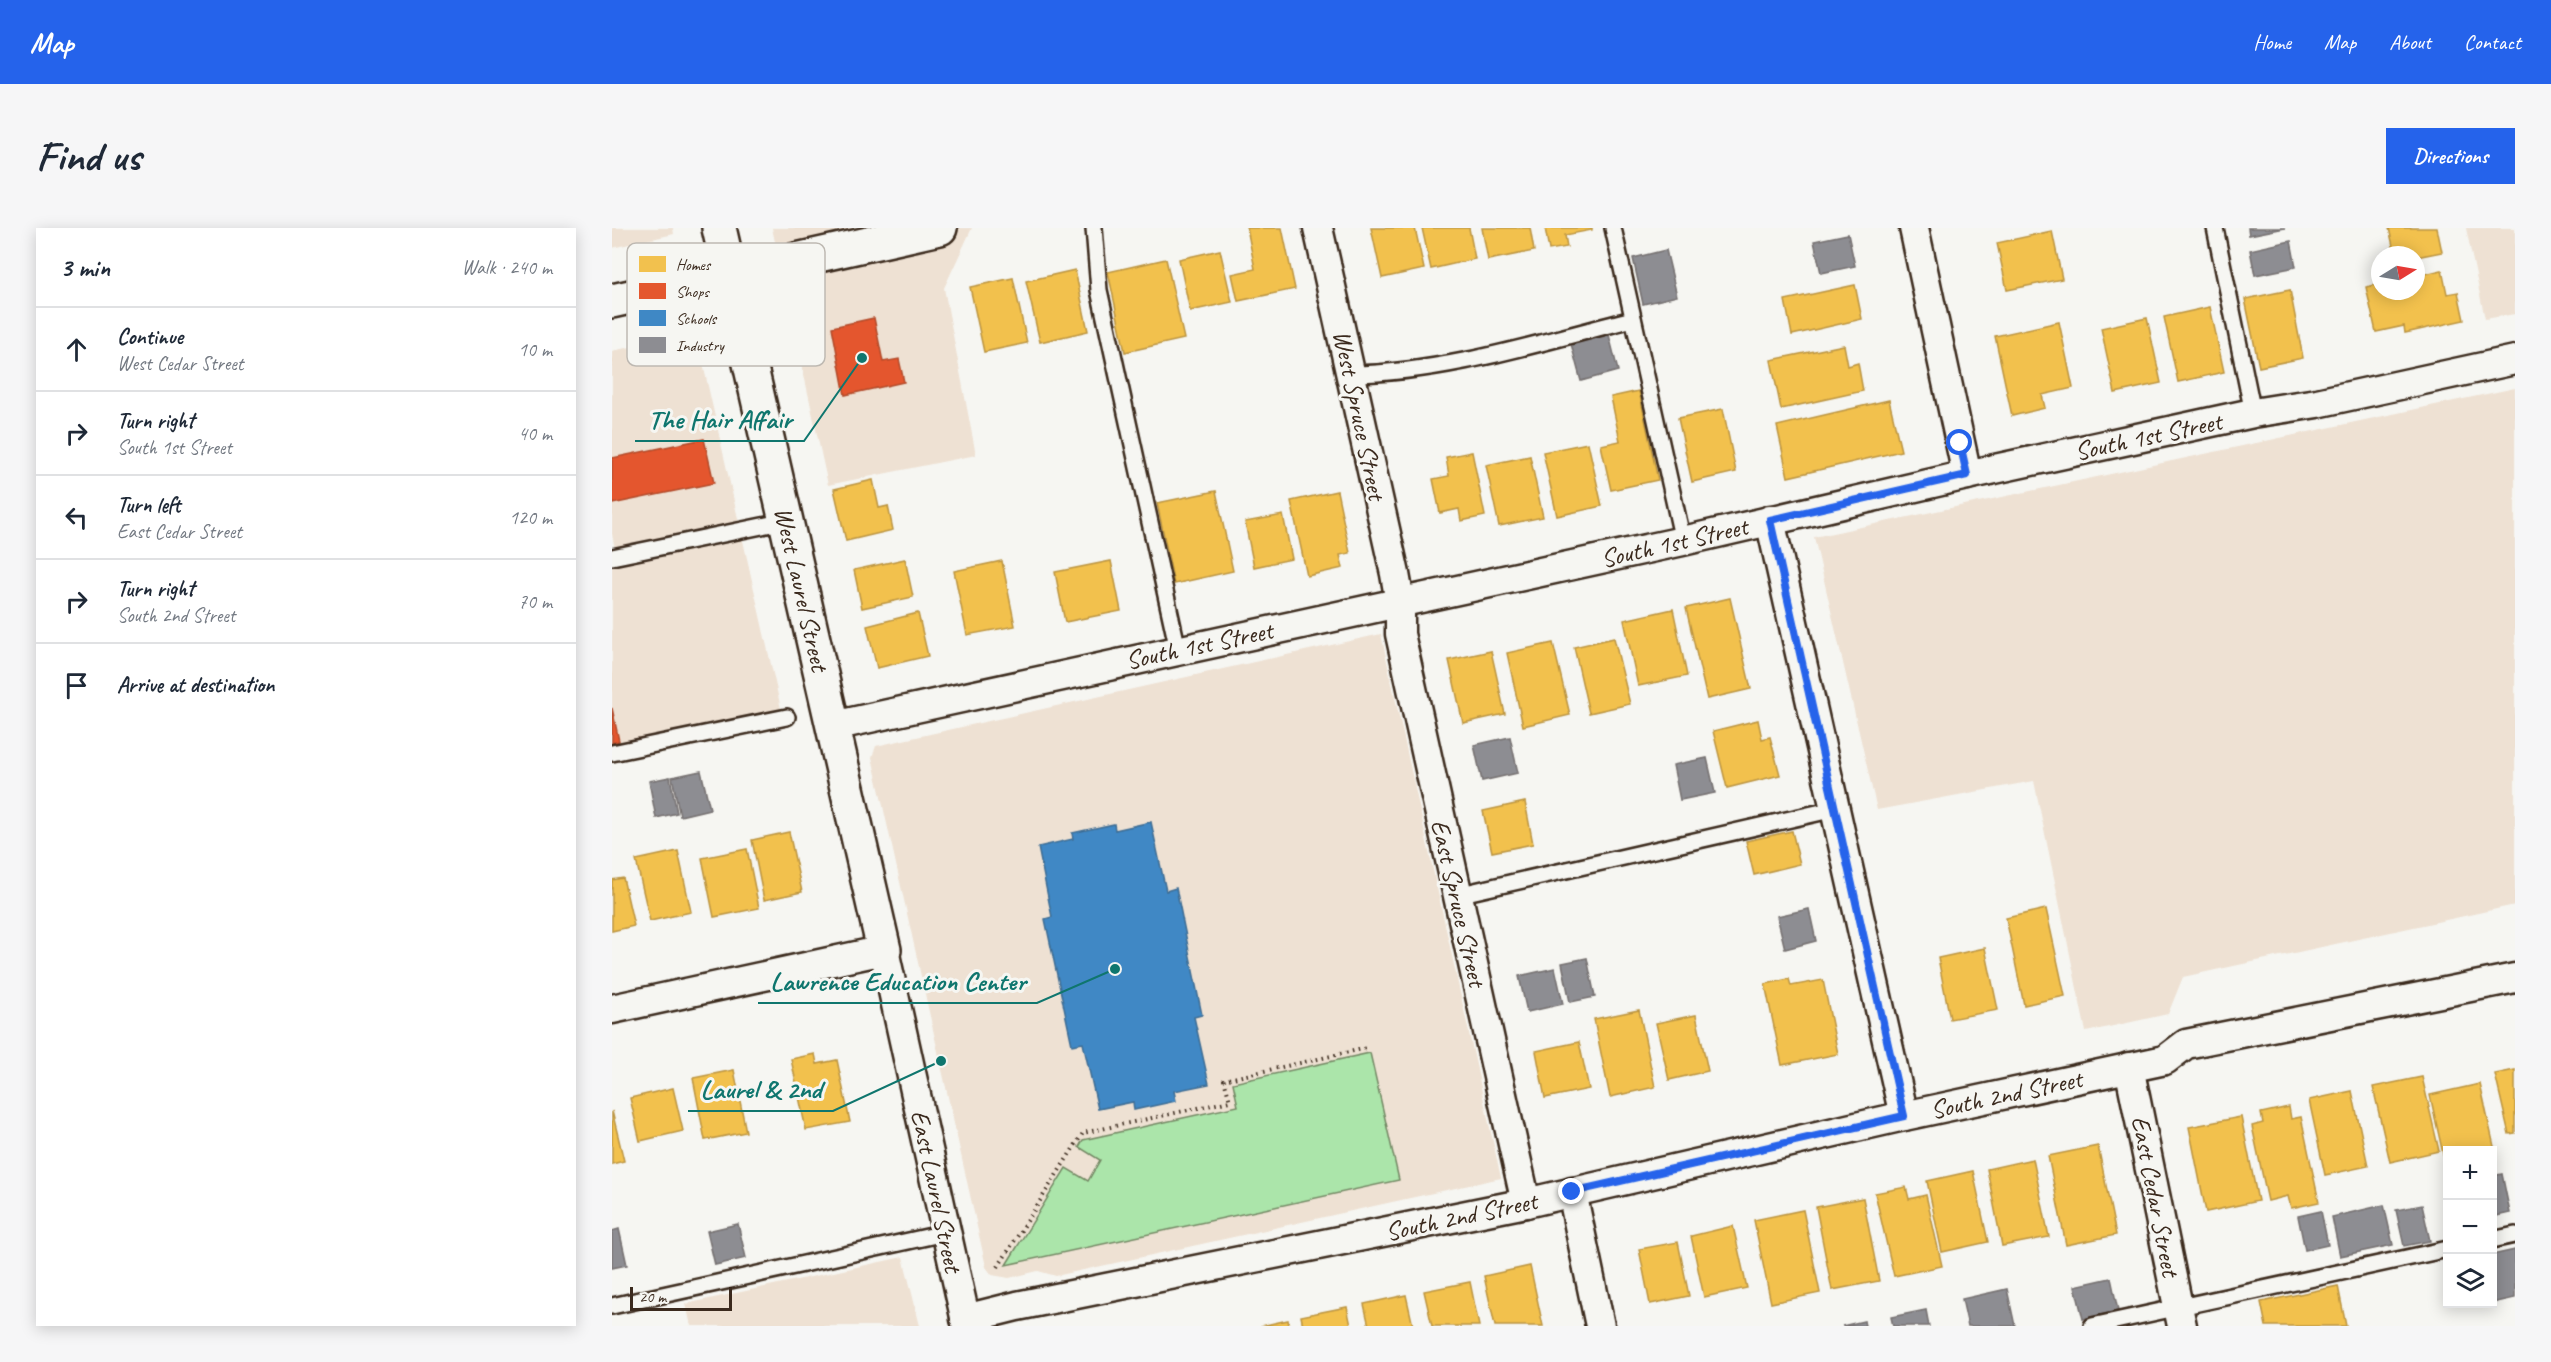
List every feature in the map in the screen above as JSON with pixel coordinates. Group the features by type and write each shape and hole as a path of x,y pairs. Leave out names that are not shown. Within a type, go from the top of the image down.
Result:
{"street":[{"name":"West Laurel Street","path":"719,228 722,243"},
{"path":"825,254 940,228"},
{"name":"West Spruce Street","path":"1318,228 1400,602"},
{"path":"1914,228 1967,475"},
{"path":"612,301 627,298"},
{"name":"South 1st Street","path":"833,726 1683,541 1967,475 2253,413 2317,403 2515,360"},
{"name":"West Laurel Street","path":"751,366 884,950"},
{"path":"1770,520 1904,1116"},
{"name":"East Spruce Street","path":"1400,602 1400,634 1526,1203"},
{"path":"612,1009 884,950"},
{"name":"East Laurel Street","path":"884,950 966,1322"},
{"name":"South 2nd Street","path":"966,1322 1017,1306 1526,1203 1904,1116 2165,1060 2186,1044 2515,978"},
{"name":"East Cedar Street","path":"2129,1066 2180,1317"},
{"path":"1572,1192 1600,1326"}],"lane":[{"path":"1094,228 1099,290 1178,650"},
{"path":"1613,228 1683,541"},
{"path":"2216,228 2253,413"},
{"path":"1351,374 1386,373 1464,361 1633,319"},
{"path":"612,557 786,521"},
{"path":"612,753 787,717"},
{"path":"1456,895 1835,809"},
{"path":"612,1306 945,1233"},
{"path":"2497,1239 2515,1235"},
{"path":"2092,1326 2180,1317 2443,1250"}],"path":[{"path":"998,1267 1083,1132 1230,1101 1224,1080 1367,1048"}],"shaded area":[{"path":"612,228 673,228 674,234 612,248"},
{"path":"772,228 972,228 944,288 976,455 828,485 802,366 825,366 825,243 775,243"},
{"path":"2466,228 2515,228 2515,314 2485,319"},
{"path":"627,348 627,366 703,366 782,713 612,749 612,555 616,554 612,534 612,351"},
{"path":"2515,388 2515,905 2183,977 2168,1014 2086,1032 2034,781 1877,810 1814,537"},
{"path":"1381,634 1501,1178 1056,1276 1038,1271 1009,1278 992,1275 986,1267 872,757 876,746"},
{"path":"903,1257 920,1326 691,1326 686,1304"}],"green space":[{"path":"1370,1053 1399,1180 1006,1265 1066,1168 1088,1181 1100,1160 1079,1147 1083,1140 1238,1106 1233,1083"}],"building: Homes":[{"path":"1247,228 1282,228 1295,289 1238,301 1232,274 1255,269"},
{"path":"1371,228 1415,228 1424,269 1382,278"},
{"path":"1422,228 1469,228 1475,259 1431,269"},
{"path":"1482,228 1530,228 1534,251 1488,260"},
{"path":"1545,228 1592,228 1592,230 1565,235 1567,247 1549,250"},
{"path":"2389,228 2437,228 2442,252 2425,255 2425,246 2393,246"},
{"path":"2052,231 2062,279 2007,290 1997,243"},
{"path":"1220,250 1232,302 1190,311 1179,259"},
{"path":"1166,259 1184,339 1125,352 1108,272"},
{"path":"1075,270 1088,331 1040,342 1026,281"},
{"path":"2442,270 2447,294 2458,292 2464,320 2405,333 2404,326 2376,332 2366,287 2371,286 2371,300 2425,300 2425,274"},
{"path":"1013,278 1027,343 984,352 970,287"},
{"path":"1855,285 1862,319 1792,335 1785,300"},
{"path":"2290,290 2303,358 2259,367 2245,299"},
{"path":"2210,307 2224,372 2178,382 2164,317"},
{"path":"2147,318 2161,383 2115,393 2101,328"},
{"path":"2059,322 2073,388 2042,395 2045,408 2012,416 1995,336"},
{"path":"1844,345 1848,366 1858,363 1863,391 1781,409 1771,360"},
{"path":"1639,391 1658,480 1611,490 1601,445 1620,441 1611,397"},
{"path":"1889,400 1901,451 1788,477 1777,426"},
{"path":"1723,409 1736,472 1692,482 1678,418"},
{"path":"1588,443 1602,506 1557,516 1543,452"},
{"path":"1472,452 1485,516 1461,521 1459,509 1440,513 1433,479 1449,476 1446,457"},
{"path":"1530,456 1543,517 1499,526 1486,465"},
{"path":"873,480 879,508 888,506 893,530 846,541 834,489"},
{"path":"1216,491 1233,571 1174,584 1157,503"},
{"path":"1337,491 1350,553 1340,555 1343,568 1307,576 1291,501"},
{"path":"1283,515 1292,559 1254,567 1245,522"},
{"path":"905,559 913,597 862,608 854,570"},
{"path":"1002,561 1015,626 967,635 954,571"},
{"path":"1111,561 1121,611 1065,622 1055,572"},
{"path":"1730,598 1751,689 1707,699 1686,608"},
{"path":"1673,609 1687,676 1638,686 1624,620"},
{"path":"918,613 928,656 877,668 867,626"},
{"path":"1614,638 1630,704 1589,713 1574,647"},
{"path":"1553,643 1570,715 1523,726 1507,653"},
{"path":"1491,651 1505,714 1463,723 1449,660"},
{"path":"1758,720 1762,739 1770,737 1780,775 1727,788 1713,731"},
{"path":"1525,802 1533,844 1492,852 1483,811"},
{"path":"1792,831 1800,864 1754,875 1746,841"},
{"path":"789,832 802,892 764,900 752,840"},
{"path":"747,849 759,908 714,917 702,858"},
{"path":"678,851 691,912 650,921 636,860"},
{"path":"623,878 634,926 612,931 612,880"},
{"path":"2046,909 2065,996 2024,1005 2006,918"},
{"path":"1985,948 1998,1010 1950,1019 1938,958"},
{"path":"1789,979 1791,986 1823,980 1838,1054 1782,1065 1765,984"},
{"path":"1639,1010 1655,1087 1610,1097 1594,1019"},
{"path":"1696,1015 1708,1071 1669,1080 1656,1023"},
{"path":"1579,1042 1589,1089 1545,1098 1536,1051"},
{"path":"815,1054 817,1064 837,1060 850,1122 806,1130 791,1059"},
{"path":"734,1070 746,1132 705,1140 693,1078"},
{"path":"2515,1070 2515,1133 2509,1134 2495,1074"},
{"path":"2422,1077 2439,1151 2390,1162 2373,1087"},
{"path":"2480,1084 2494,1146 2443,1146 2443,1154 2430,1095"},
{"path":"673,1088 683,1131 640,1141 630,1098"},
{"path":"2352,1091 2368,1166 2325,1175 2309,1100"},
{"path":"2289,1107 2291,1119 2301,1117 2319,1202 2291,1208 2288,1196 2268,1201 2252,1126 2263,1123 2261,1113"},
{"path":"612,1111 624,1161 612,1164"},
{"path":"2241,1117 2258,1201 2206,1212 2189,1127"},
{"path":"2098,1146 2116,1235 2066,1245 2048,1156"},
{"path":"2033,1159 2049,1237 2002,1246 1987,1169"},
{"path":"1973,1171 1988,1242 1942,1252 1927,1181"},
{"path":"1906,1187 1909,1199 1926,1195 1942,1266 1894,1276 1875,1193"},
{"path":"1863,1198 1879,1281 1832,1290 1816,1207"},
{"path":"1803,1210 1820,1293 1771,1303 1754,1220"},
{"path":"1733,1226 1747,1288 1704,1297 1691,1236"},
{"path":"1678,1242 1689,1296 1650,1304 1639,1249"},
{"path":"1530,1266 1543,1326 1495,1326 1484,1276"},
{"path":"1470,1282 1479,1326 1432,1326 1424,1291"},
{"path":"2338,1286 2346,1326 2266,1326 2261,1302"},
{"path":"1406,1295 1413,1326 1369,1326 1364,1304"},
{"path":"1347,1307 1351,1326 1303,1326 1301,1316"},
{"path":"1288,1320 1289,1326 1261,1326"}],"building: Shops":[{"path":"874,318 883,362 899,359 904,382 845,395 832,327"},
{"path":"704,439 714,483 612,504 612,458"},
{"path":"612,708 619,741 612,743"}],"building: Schools":[{"path":"1151,822 1166,891 1176,888 1202,1015 1194,1017 1209,1084 1174,1091 1176,1101 1134,1110 1133,1102 1098,1109 1083,1043 1072,1045 1045,919 1052,917 1038,847 1073,839 1072,833 1114,824 1115,830"}],"building: Industry":[{"path":"2248,228 2285,228 2249,235"},
{"path":"1848,234 1855,266 1821,273 1814,241"},
{"path":"2291,241 2296,267 2255,275 2250,250"},
{"path":"1666,250 1677,296 1643,304 1633,258"},
{"path":"1608,331 1618,371 1581,381 1570,340"},
{"path":"1510,737 1518,773 1482,781 1474,745"},
{"path":"1707,758 1715,793 1680,800 1673,765"},
{"path":"701,771 710,809 680,816 672,777"},
{"path":"670,777 677,813 656,818 649,781"},
{"path":"1809,909 1816,941 1785,949 1777,916"},
{"path":"1587,958 1595,997 1570,1002 1562,963"},
{"path":"1555,968 1563,1004 1527,1012 1519,976"},
{"path":"2502,1174 2510,1213 2497,1216 2497,1200 2497,1175"},
{"path":"2384,1205 2393,1245 2340,1256 2332,1217"},
{"path":"2422,1205 2430,1241 2404,1246 2396,1210"},
{"path":"2321,1211 2328,1245 2305,1250 2298,1216"},
{"path":"738,1224 746,1258 715,1265 707,1231"},
{"path":"619,1229 627,1265 612,1268 612,1231"},
{"path":"2515,1250 2515,1298 2497,1302 2497,1254"},
{"path":"2111,1278 2118,1311 2083,1319 2075,1286"},
{"path":"2007,1289 2015,1326 1968,1326 1962,1299"},
{"path":"1926,1310 1929,1326 1893,1326 1891,1317"},
{"path":"1864,1321 1865,1326 1842,1326"}],"place":[{"name":"The Hair Affair","path":"862,358"},
{"name":"Lawrence Education Center","path":"1115,969"},
{"name":"Laurel & 2nd","path":"941,1061"}],"route":[{"path":"1572,1192 1904,1116 1770,520 1967,475 1960,443"}]}
